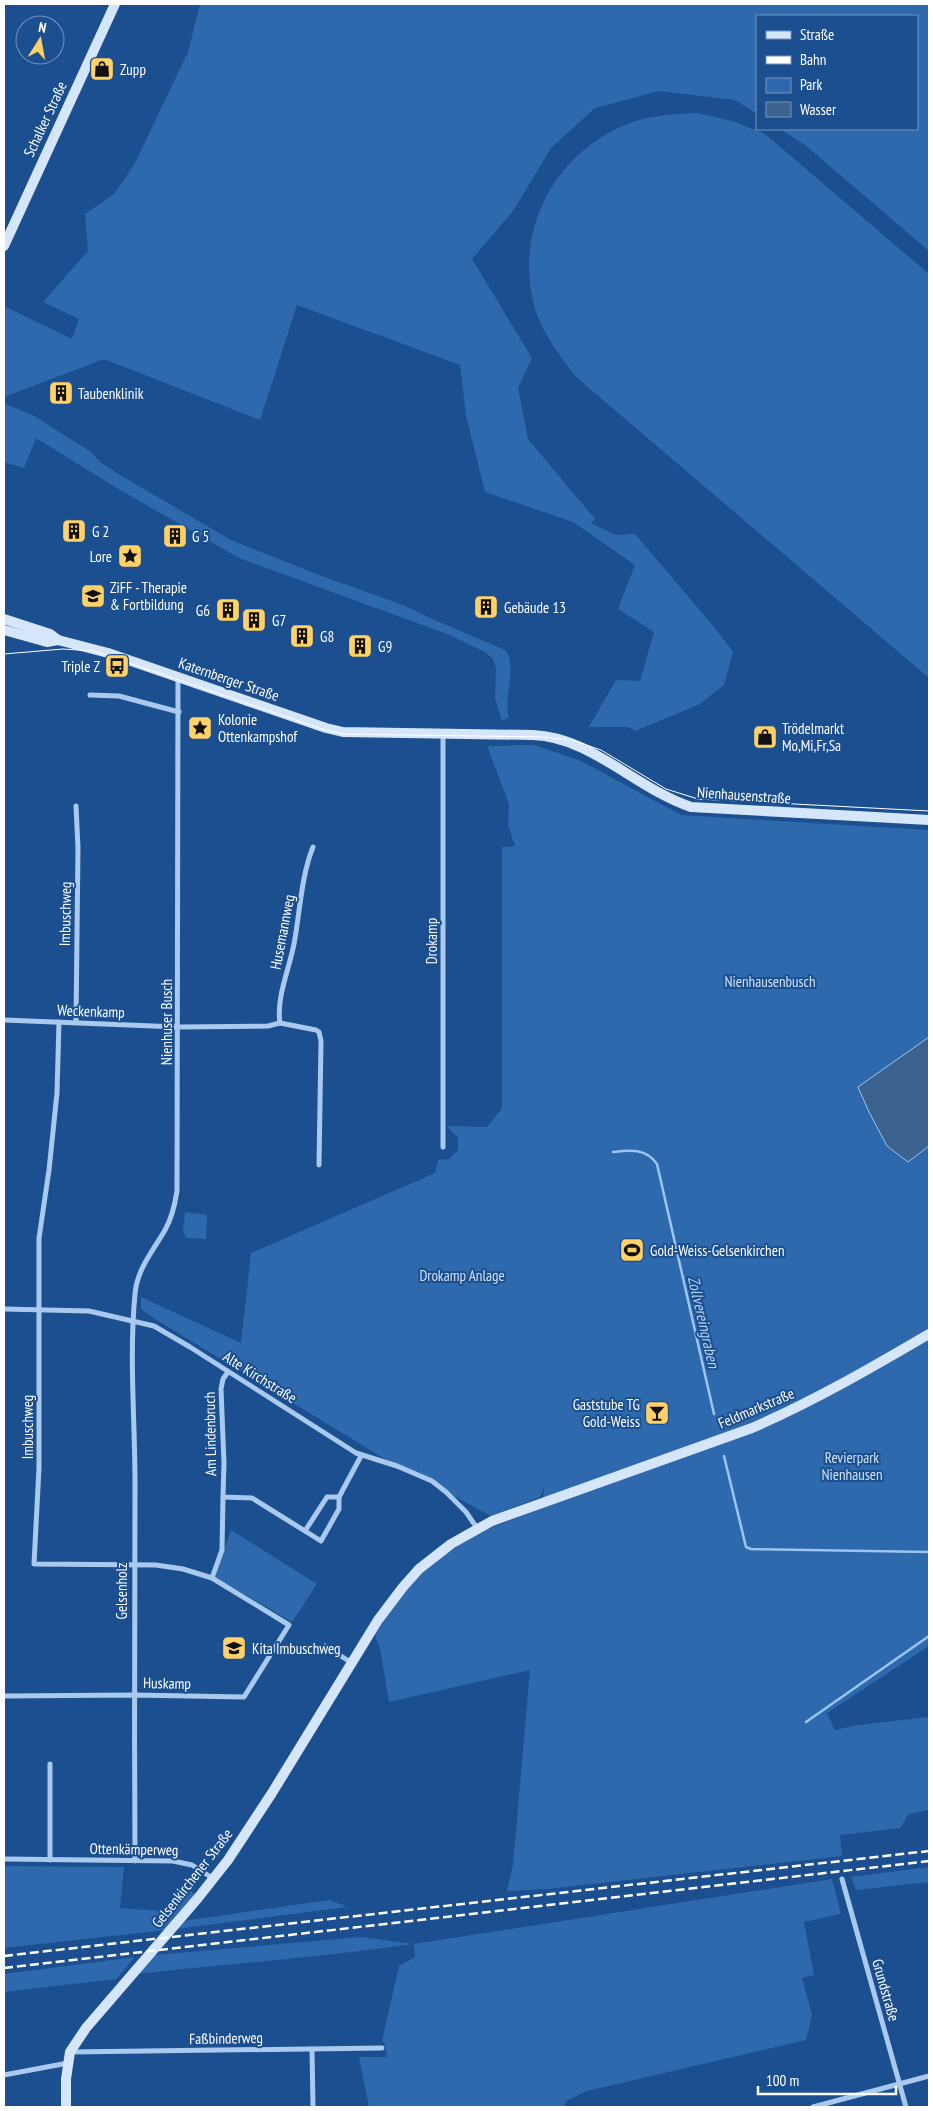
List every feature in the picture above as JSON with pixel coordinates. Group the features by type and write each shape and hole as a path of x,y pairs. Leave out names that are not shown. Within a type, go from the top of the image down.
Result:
{"street":[{"name":"Schalker Straße","path":"4,246 115,4"},
{"path":"4,613 24,625"},
{"name":"Katernberger Straße","path":"4,619 50,634 58,640 108,653 334,730 360,733 543,736"},
{"name":"Katernberger Straße","path":"4,630 47,642 58,640"},
{"name":"Nienhuser Busch","path":"134,1321 135,1294 141,1270 166,1229 176,1201 178,1174 178,677"},
{"path":"90,695 120,696 179,712"},
{"name":"Drokamp","path":"443,734 443,1147"},
{"name":"Nienhausenstraße","path":"543,736 584,748 662,796 691,807 929,820"},
{"name":"Imbuschweg","path":"76,806 78,848 76,1022"},
{"name":"Husemannweg","path":"280,1023 279,1008 294,944 306,865 313,847"},
{"name":"Weckenkamp","path":"4,1020 178,1027"},
{"name":"Imbuschweg","path":"59,1022 56,1102 39,1238 39,1468 34,1564 134,1565 183,1569 212,1578 289,1625"},
{"path":"178,1027 268,1026 280,1023 316,1030 321,1036 319,1165"},
{"name":"Alte Kirchstraße","path":"4,1309 89,1310 154,1326 361,1456 397,1466 438,1485 466,1512 477,1528"},
{"name":"Gelsenholz","path":"134,1321 132,1353 135,1460 135,1861"},
{"name":"Feldmarkstraße","path":"585,1488 704,1446 786,1413 848,1381 929,1334"},
{"name":"Am Lindenbruch","path":"212,1578 222,1550 224,1462 221,1389 223,1379 228,1372"},
{"name":"Am Lindenbruch","path":"223,1497 252,1498 320,1541 339,1509 339,1497 361,1456"},
{"name":"Gelsenkirchener Straße","path":"66,2107 70,2052 86,2028 214,1879 244,1837 378,1620 403,1587 435,1556 477,1528 533,1505 585,1488"},
{"path":"305,1531 327,1497 339,1497"},
{"name":"Huskamp","path":"4,1696 134,1695 244,1697 289,1625"},
{"path":"325,1646 352,1663"},
{"path":"50,1764 50,1860"},
{"name":"Ottenkämperweg","path":"4,1859 183,1862 192,1865 214,1879"},
{"name":"Grundstraße","path":"842,1879 906,2107"},
{"name":"Faßbinderweg","path":"70,2052 382,2048"},
{"path":"312,2049 313,2107"},
{"path":"4,2075 68,2063"},
{"path":"813,2107 929,2076"}],"green space":[{"path":"200,4 929,4 929,251 805,145 782,130 918,130 918,15 756,15 756,113 735,100 659,91 595,108 551,148 513,211 472,259 532,358 518,388 528,439 595,519 591,523 615,535 635,534 715,628 733,652 724,685 698,705 635,731 629,727 589,727 616,680 640,681 654,632 618,609 635,565 573,522 485,492 466,416 460,365 297,305 260,420 104,359 4,397 4,306 72,339 79,319 43,302 88,251 85,214 114,194 134,165 188,52"},
{"path":"698,113 732,121 765,134 929,274 929,678 576,377 553,346 539,321 530,284 529,256 534,229 543,204 556,180 574,159 595,141 620,127 649,118"},
{"path":"4,403 34,416 91,452 100,462 120,475 231,540 319,575 403,605 505,650 509,656 510,663 509,717 502,721 495,698 496,668 493,659 485,652 447,634 239,558 120,490 36,438 24,468 4,462"},
{"path":"534,745 581,761 681,815 929,830 929,1333 793,1409 543,1501 544,1487 540,1497 491,1516 380,1456 155,1319 141,1309 141,1297 241,1343 251,1253 435,1173 438,1160 449,1159 458,1150 458,1138 447,1126 487,1127 502,1108 502,847 515,846 508,825 509,804 487,746"},
{"path":"185,1212 207,1215 206,1239 186,1238 183,1231"},
{"name":"Revierpark Nienhausen","path":"929,1334 929,1646 827,1713 835,1730 858,1725 929,1717 929,1810 909,1814 900,1828 840,1835 842,1856 548,1889 507,1891 513,1865 530,1670 389,1702 380,1648 375,1636 391,1606 419,1571 480,1532 722,1440"},
{"path":"231,1530 317,1584 292,1622 215,1577"},
{"path":"4,1866 124,1867 120,1908 161,1911 189,1889 198,1897 166,1930 4,1948"},
{"path":"929,1867 929,1882 856,1890 851,1877"},
{"path":"832,1879 841,1914 804,1922 814,1975 802,1978 812,2015 806,2040 587,2091 566,2101 564,2107 369,2107 359,2057 387,2057 385,2044 382,2041 399,1966 415,1957 414,1944"},
{"path":"330,1900 347,1907 177,1929 183,1921"},
{"path":"361,1937 414,1944 310,1957 136,1974 154,1955"},
{"path":"135,1957 116,1979 4,1992 4,1974"}],"water":[{"path":"929,1037 929,1146 908,1162 887,1146 858,1087"}],"waterway":[{"name":"Zollvereingraben","path":"613,1152 637,1151 648,1155 657,1164 714,1414"},
{"name":"Zollvereingraben","path":"724,1456 746,1547 751,1549 929,1552"},
{"name":"Zollvereingraben","path":"806,1722 929,1636"}],"tram line":[{"path":"4,654 63,649 94,651 325,730 343,734 543,737 572,740 601,750 666,789 698,799 929,811"}],"railway":[{"path":"4,1956 929,1851"},
{"path":"4,1968 929,1861"}],"place":[{"name":"Zupp","path":"102,69"},
{"name":"Taubenklinik","path":"61,393"},
{"name":"G 2","path":"74,531"},
{"name":"G 5","path":"175,536"},
{"name":"Lore","path":"130,556"},
{"name":"ZiFF - Therapie & Fortbildung","path":"93,596"},
{"name":"Gebäude 13","path":"486,607"},
{"name":"G6","path":"228,610"},
{"name":"G7","path":"254,620"},
{"name":"G8","path":"302,636"},
{"name":"G9","path":"360,646"},
{"name":"Triple Z","path":"117,666"},
{"name":"Kolonie Ottenkampshof","path":"200,728"},
{"name":"Trödelmarkt Mo,Mi,Fr,Sa","path":"765,737"},
{"name":"Gold-Weiss-Gelsenkirchen","path":"632,1250"},
{"name":"Gaststube TG Gold-Weiss","path":"657,1413"},
{"name":"Kita Imbuschweg","path":"234,1648"}],"park label":[{"name":"Nienhausenbusch","path":"770,981"},
{"name":"Drokamp Anlage","path":"462,1275"}]}
